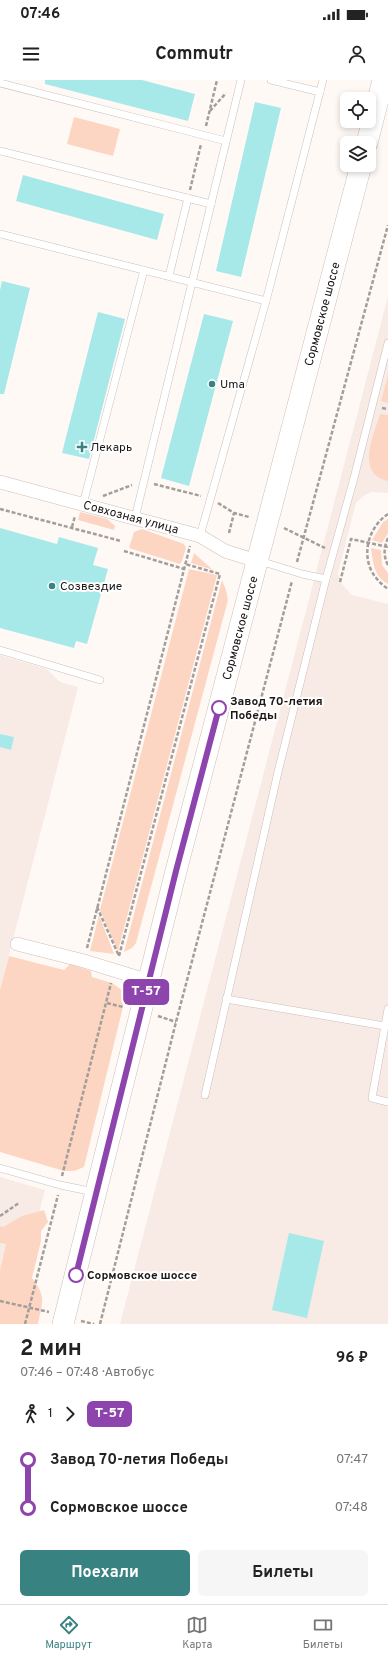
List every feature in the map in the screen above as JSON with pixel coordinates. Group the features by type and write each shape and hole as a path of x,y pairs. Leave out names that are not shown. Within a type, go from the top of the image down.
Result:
{"main road":[{"path":"369,136 384,80"},
{"name":"Сормовское шоссе","path":"63,1324 176,871 359,172"}],"street":[{"name":"Совхозная улица","path":"0,482 80,507 135,518 196,535 225,551 258,561"},
{"path":"17,944 84,961 149,981"}],"lane":[{"path":"135,518 241,80"},
{"path":"271,80 320,92"},
{"path":"196,535 211,499 266,301 323,80"},
{"path":"0,83 226,141"},
{"path":"0,151 211,204"},
{"path":"169,276 188,198"},
{"path":"0,234 266,301"},
{"path":"80,507 144,270"},
{"path":"204,1095 278,772 326,579 354,478 388,343"},
{"path":"258,561 294,572 326,579"},
{"path":"0,650 100,680"},
{"path":"226,1000 385,1026"},
{"path":"388,1010 372,1098 388,1102"},
{"path":"0,1168 60,1185 96,1192"}],"path":[{"path":"209,112 228,91"},
{"path":"100,1324 176,1022 303,538 388,225"},
{"path":"72,527 80,507 144,480 211,499 234,513 249,517"},
{"path":"0,509 121,541"},
{"path":"229,534 234,513"},
{"path":"388,514 382,518 373,529 368,543 368,557 371,570 379,582 388,589"},
{"path":"284,528 325,548"},
{"path":"84,961 185,564 196,535"},
{"path":"388,538 384,555 388,565"},
{"path":"340,582 350,539 386,547"},
{"path":"124,551 184,569"},
{"path":"97,907 119,956 220,574 185,564"},
{"path":"25,1324 112,982"},
{"path":"107,1003 123,1007"},
{"path":"157,1016 176,1022"},
{"path":"0,1216 19,1203"},
{"path":"0,1301 29,1308"}],"shaded area":[{"path":"74,117 120,129 113,156 67,144"},
{"path":"388,296 388,493 372,492 363,496 356,503 338,573 342,584 352,595 388,604 388,1324 120,1324"},
{"path":"388,375 388,403 381,401"},
{"path":"380,414 388,415 388,481 378,477 372,470 369,462 371,442"},
{"path":"80,512 107,519 115,526 114,530 78,520"},
{"path":"388,519 388,533 382,543 372,540 383,522"},
{"path":"142,529 184,544 186,548 180,564 129,548 134,532"},
{"path":"371,548 381,550 382,565 388,573 388,584 383,581 375,569"},
{"path":"194,553 213,570 191,563"},
{"path":"189,569 217,575 118,951 100,910"},
{"path":"222,580 228,600 136,943 132,948 124,952"},
{"path":"0,655 47,669 60,682 78,687 0,990"},
{"path":"99,915 114,954 90,951"},
{"path":"9,956 64,970 70,964 91,971 92,977 112,983 123,991 123,1007 84,1167 74,1171 64,1171 0,1152 0,990"},
{"path":"0,1177 45,1190 11,1324 0,1324"},
{"path":"44,1210 48,1222 41,1231 41,1241 32,1278 42,1295 42,1305 38,1324 0,1324 0,1271 6,1244 0,1243 0,1226 3,1227 22,1216"}],"building":[{"path":"45,80 142,80 195,94 188,121 45,84"},
{"path":"255,102 281,108 241,277 216,271"},
{"path":"23,175 164,214 157,240 16,201"},
{"path":"2,281 30,288 4,394 0,394 0,290"},
{"path":"98,312 125,319 89,459 62,453"},
{"path":"204,314 233,321 189,486 161,478"},
{"name":"Созвездие","path":"0,528 57,544 59,537 98,548 93,565 108,569 87,644 76,641 74,648 0,628"},
{"path":"0,734 14,737 11,750 0,747"},
{"path":"289,1233 324,1241 307,1318 272,1310"}],"bus line":[{"name":"Т-57","path":"76,1275 176,871 219,708"}],"place":[{"name":"Uma","path":"212,384"},
{"name":"Лекарь","path":"82,447"},
{"name":"Созвездие","path":"52,586"},
{"name":"Завод 70-летия Победы","path":"219,708"},
{"name":"Сормовское шоссе","path":"76,1275"}]}
